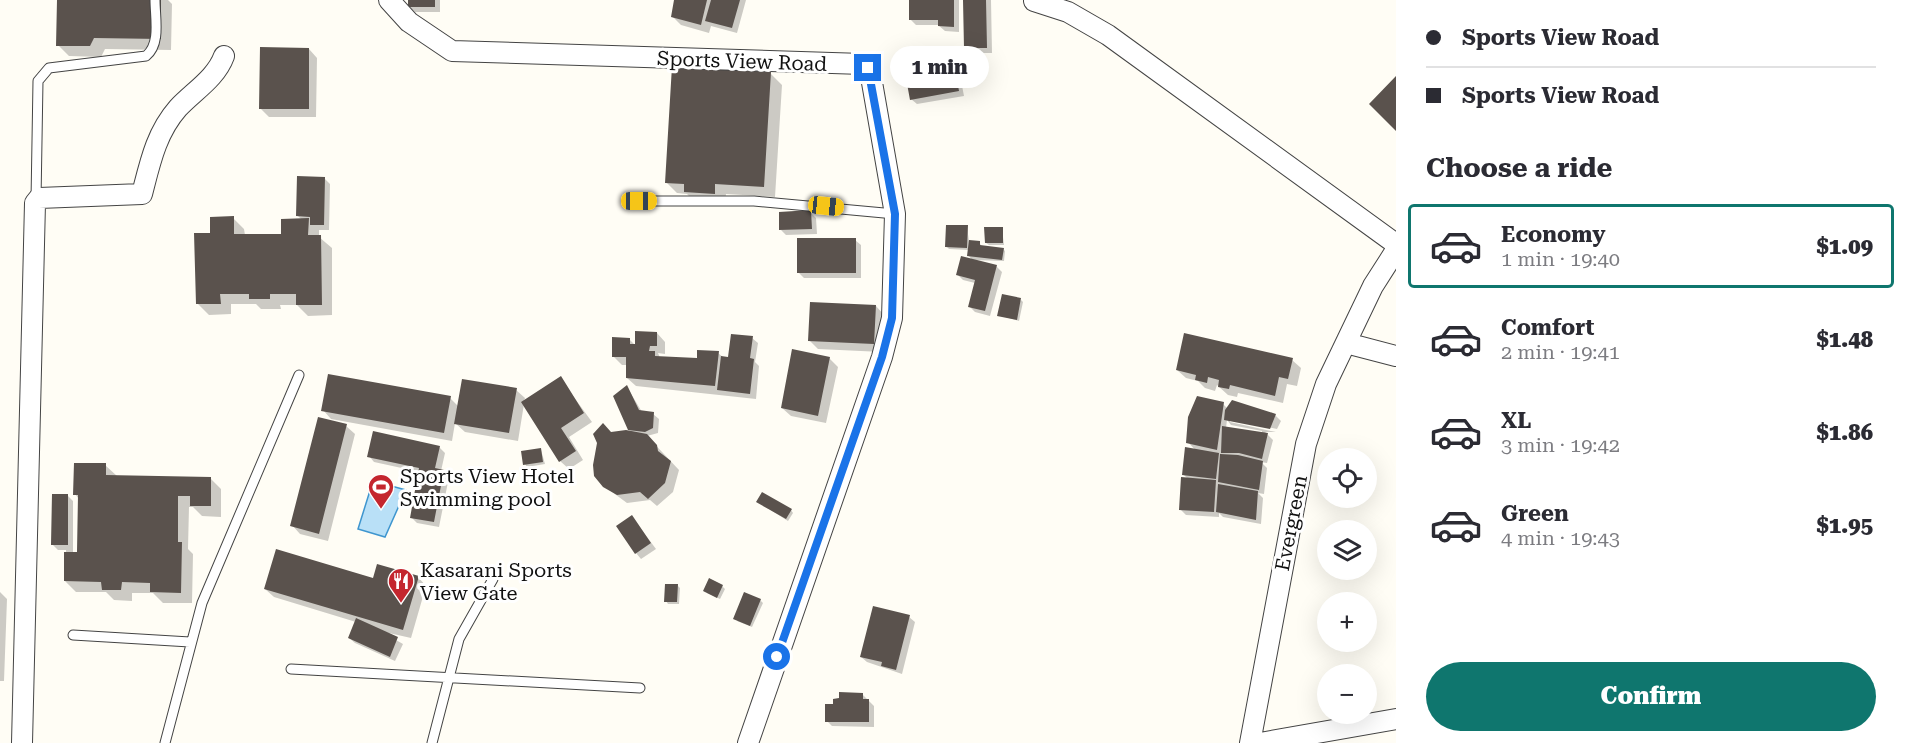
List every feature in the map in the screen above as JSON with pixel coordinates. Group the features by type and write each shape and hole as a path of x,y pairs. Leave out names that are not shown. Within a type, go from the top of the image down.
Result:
{"street":[{"name":"Sports View Road","path":"388,0 409,22 452,51 863,64 870,71 895,214 892,318 888,336 748,743"},
{"path":"1034,1 1068,12 1108,35 1396,244"},
{"path":"22,743 36,200 142,194 154,150 163,129 178,109 217,71 224,56"},
{"name":"Evergreen","path":"1250,743 1306,444 1326,384 1373,286 1396,250"},
{"path":"1346,343 1396,356"},
{"path":"1260,743 1396,719"}],"lane":[{"path":"36,200 38,81 43,72 49,68 146,56 155,44 155,0"},
{"path":"639,201 754,201 895,214"},
{"path":"165,743 190,642 217,564 299,375"},
{"path":"432,743 447,678 459,639 493,579"},
{"path":"73,635 190,642"},
{"path":"291,669 640,688"}],"water":[{"name":"Sports View Hotel Swimming pool","path":"373,481 406,490 385,537 358,529"}],"building":[{"path":"57,0 161,0 161,39 94,38 90,46 56,46"},
{"path":"408,0 435,0 435,7 408,7"},
{"path":"674,0 707,0 701,25 671,17"},
{"path":"711,0 740,0 732,28 705,21"},
{"path":"909,0 954,0 954,27 938,26 938,20 909,20"},
{"path":"963,0 986,0 987,48 964,48"},
{"path":"260,47 309,48 309,109 259,109"},
{"path":"953,58 959,91 910,100 904,67"},
{"path":"672,66 771,72 764,187 715,184 715,194 684,192 684,184 665,183"},
{"path":"1396,76 1396,131 1369,104"},
{"path":"297,176 325,177 324,225 310,225 310,217 296,216"},
{"path":"811,210 812,229 779,230 779,212"},
{"path":"234,216 234,234 281,234 281,219 309,218 308,235 321,235 322,305 296,305 296,294 270,294 270,299 249,299 249,294 220,294 221,304 196,304 194,233 210,233 210,217"},
{"path":"946,225 968,225 967,248 945,247"},
{"path":"984,227 1003,227 1003,243 985,243"},
{"path":"797,238 856,238 856,273 797,273"},
{"path":"969,240 980,241 980,245 1004,248 1002,260 967,256"},
{"path":"961,256 997,265 985,311 968,307 975,280 956,275"},
{"path":"1002,294 1021,298 1017,320 997,316"},
{"path":"810,302 876,305 874,344 808,341"},
{"path":"635,331 657,332 657,346 650,346 649,351 655,351 655,356 697,358 697,350 719,351 715,386 626,378 626,357 612,357 612,337 630,338 630,344 635,344"},
{"path":"1184,333 1293,358 1288,379 1279,377 1275,396 1230,385 1229,389 1218,387 1219,380 1208,377 1207,383 1195,380 1196,375 1176,370"},
{"path":"731,334 753,336 750,358 754,359 750,394 717,390 721,356 728,357"},
{"path":"792,349 830,357 818,416 781,408"},
{"path":"328,374 451,396 444,433 321,411"},
{"path":"561,376 584,413 561,428 576,451 559,462 521,402"},
{"path":"462,379 517,388 509,433 454,424"},
{"path":"627,385 639,410 654,412 653,428 645,432 628,430 613,396"},
{"path":"1197,396 1224,402 1217,450 1186,443 1188,417"},
{"path":"1232,400 1276,414 1270,429 1224,420 1225,410"},
{"path":"318,417 347,424 319,534 290,526"},
{"path":"603,423 611,432 626,430 647,434 657,445 658,451 671,461 665,483 648,499 640,492 617,495 603,487 594,476 593,465 597,443 593,434"},
{"path":"1222,426 1268,433 1262,459 1239,453 1221,453"},
{"path":"373,431 440,446 435,468 444,470 434,522 410,518 419,468 367,457"},
{"path":"1185,447 1219,453 1216,479 1182,475"},
{"path":"541,448 543,462 523,465 521,451"},
{"path":"1220,454 1238,455 1263,461 1259,490 1218,482"},
{"path":"74,463 106,463 106,475 211,477 211,506 190,506 190,496 178,496 178,542 182,542 181,593 150,592 150,583 122,582 121,590 102,590 101,582 64,581 64,552 77,552 78,495 73,495"},
{"path":"1181,477 1216,480 1214,512 1179,510"},
{"path":"1218,484 1258,491 1256,520 1216,512"},
{"path":"762,492 792,509 786,519 756,502"},
{"path":"52,494 68,494 68,545 51,545"},
{"path":"632,515 651,543 635,554 616,526"},
{"path":"276,549 373,578 377,564 419,576 403,630 264,589"},
{"path":"709,578 723,585 717,598 703,591"},
{"path":"665,584 678,584 677,602 664,602"},
{"path":"744,592 761,599 750,626 733,619"},
{"path":"873,606 910,615 896,670 881,666 882,662 860,657"},
{"path":"356,618 398,637 390,657 348,638"},
{"path":"839,692 863,693 863,699 869,699 869,722 825,722 825,704 833,704 833,699 839,698"}],"place":[{"name":"Sports View Hotel Swimming pool","path":"381,510"},
{"name":"Kasarani Sports View Gate","path":"401,604"}],"route":[{"path":"777,657 882,357 892,318 895,214 868,68"}]}
